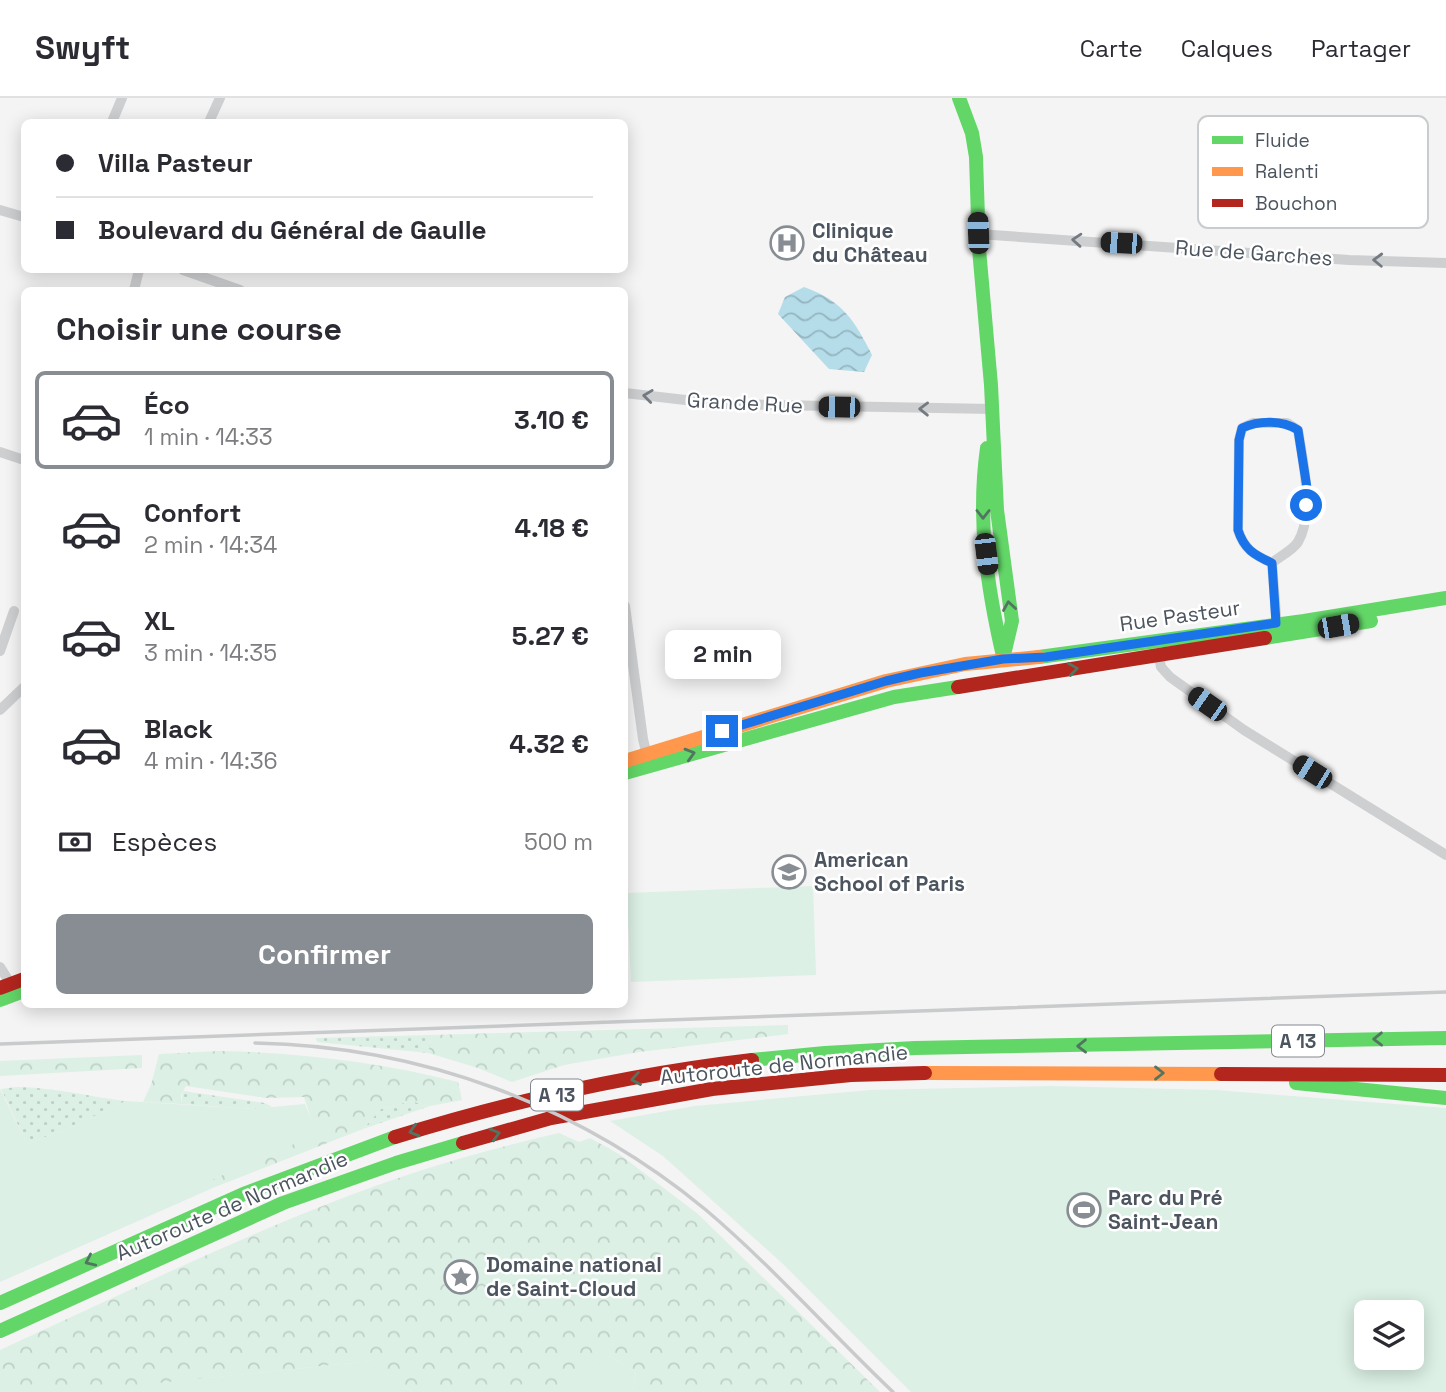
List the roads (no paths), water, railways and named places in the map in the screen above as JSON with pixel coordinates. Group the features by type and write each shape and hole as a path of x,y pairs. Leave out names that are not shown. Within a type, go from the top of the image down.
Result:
{"main road":[{"path":"959,98 972,133 976,157 978,233 993,416 986,451 982,521 995,624 1005,677"},
{"name":"Rue Pasteur","path":"648,760 894,697 1005,677 1159,656 1277,630 1446,598"},
{"name":"Rue Pasteur","path":"648,760 886,681 920,673 1003,659 1046,657 1446,608"},
{"path":"920,673 932,690 956,667"},
{"path":"628,761 648,760"},
{"path":"628,771 648,760"},
{"path":"0,1000 15,987"},
{"name":"Autoroute de Normandie","path":"0,1303 135,1240 275,1181 390,1138 498,1108 602,1085 711,1066 831,1053 944,1047 1446,1038"},
{"name":"Autoroute de Normandie","path":"0,1331 283,1203 396,1163 551,1118 712,1089 851,1075 944,1072 1446,1075"},
{"path":"1277,1073 1301,1086 1446,1098"}],"street":[{"path":"112,119 122,98"},
{"path":"210,119 220,98"},
{"path":"0,210 21,216"},
{"name":"Rue de Garches","path":"978,233 1349,260 1446,262"},
{"path":"192,273 231,287"},
{"name":"Grande Rue","path":"628,393 720,404 993,416"},
{"path":"1287,423 1298,430 1307,488 1305,521 1297,544 1272,563 1252,554 1242,542 1238,530 1239,440 1242,428 1253,424 1287,423"},
{"path":"0,452 21,459"},
{"path":"1272,563 1277,630"},
{"path":"0,651 14,611"},
{"path":"628,628 648,760"},
{"path":"1159,656 1161,667 1170,677 1244,730 1446,855"},
{"path":"0,710 21,690"},
{"path":"0,967 15,987"}],"water":[{"path":"804,287 838,305 853,322 872,355 864,372 829,369 778,314 785,297"}],"railway":[{"path":"0,1044 1446,992"},
{"path":"255,1043 317,1047 378,1056 437,1069 495,1088 551,1112 605,1140 657,1173 706,1210 893,1392"}],"place":[{"name":"Clinique du Château","path":"787,243"},
{"name":"American School of Paris","path":"789,872"},
{"name":"Parc du Pré Saint-Jean","path":"1084,1210"},
{"name":"Domaine national de Saint-Cloud","path":"461,1277"}]}
